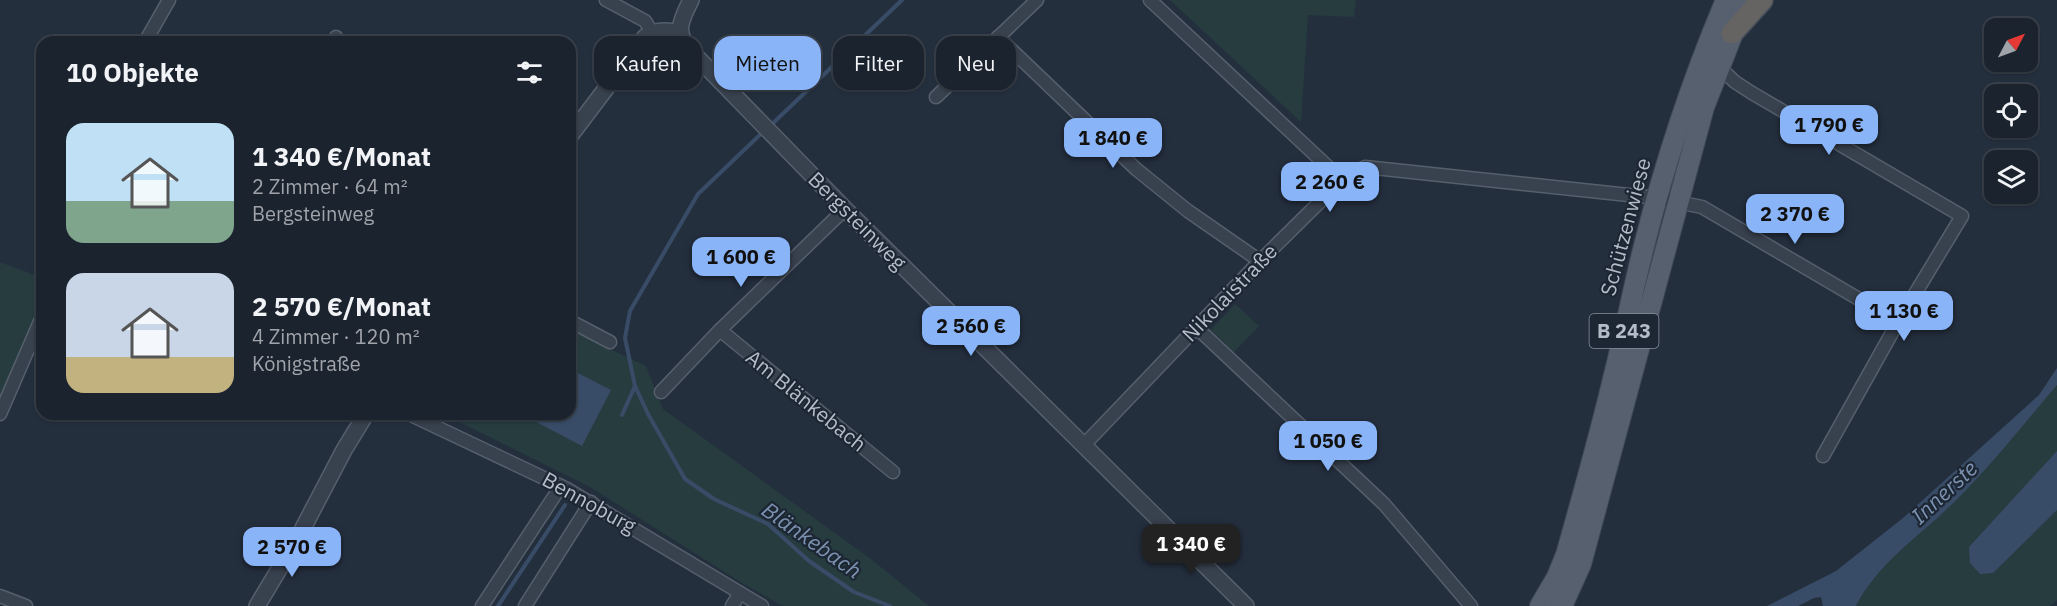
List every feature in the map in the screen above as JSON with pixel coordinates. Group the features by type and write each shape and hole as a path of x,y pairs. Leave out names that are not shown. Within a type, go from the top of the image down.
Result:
{"highway":[{"path":"1732,33 1762,0"}],"main road":[{"name":"Schützenwiese","path":"1540,606 1557,577 1569,544 1614,375 1644,246 1680,118 1703,54 1726,0"},
{"name":"Schützenwiese","path":"1562,606 1581,564 1704,107 1746,0"}],"street":[{"path":"148,36 169,0"},
{"path":"606,0 645,21 652,32"},
{"path":"576,128 641,42 652,32 680,33 682,19 691,0"},
{"path":"999,36 1037,0"},
{"path":"1150,0 1342,180"},
{"name":"Bergsteinweg","path":"680,33 687,47 845,209 1246,606"},
{"path":"1016,54 1136,169 1188,211 1260,261"},
{"path":"1703,54 1735,82 1752,93 1962,216 1898,322 1823,456"},
{"path":"936,97 943,90"},
{"name":"Nikolaistraße","path":"1083,446 1260,261 1342,180 1365,167 1657,198 1702,207 1898,322"},
{"path":"661,392 720,330 845,209"},
{"path":"576,324 609,342"},
{"path":"1197,328 1384,504 1471,606"},
{"name":"Am Blänkebach","path":"720,330 893,472"},
{"path":"0,414 36,331"},
{"path":"257,606 300,534 362,420"},
{"name":"Bennoburg","path":"422,420 591,502 762,606"},
{"path":"482,606 561,486"},
{"path":"525,606 591,502"},
{"path":"732,606 740,593"},
{"path":"0,596 26,606"}],"green space":[{"path":"1170,0 1356,0 1354,17 1308,15 1301,122"},
{"path":"0,262 36,276 36,317 0,404"},
{"path":"1235,304 1259,326 1234,352 1211,330"},
{"path":"576,333 646,366 663,409 871,559 929,606 783,606 742,583 590,487 455,420 576,420"},
{"path":"2057,385 2057,600 2050,606 1856,606 1871,580 1900,549 1947,509"}],"water":[{"name":"Innerste","path":"2057,368 2057,385 2017,433 1947,509 1885,565 1856,606 1823,606 1821,597 1798,606 1767,606 1836,571 1903,518 2039,395"},
{"path":"576,372 611,390 582,446 532,420 576,420"},
{"path":"2057,451 2057,510 1993,573 1980,574 1970,563 1969,547"}],"waterway":[{"path":"770,126 902,0"},
{"name":"Blänkebach","path":"764,131 698,194 630,311 625,338 635,386 648,414 685,479 714,499 768,524 809,561 854,592 890,606"},
{"path":"622,415 635,386"},
{"path":"498,606 565,505"}]}
